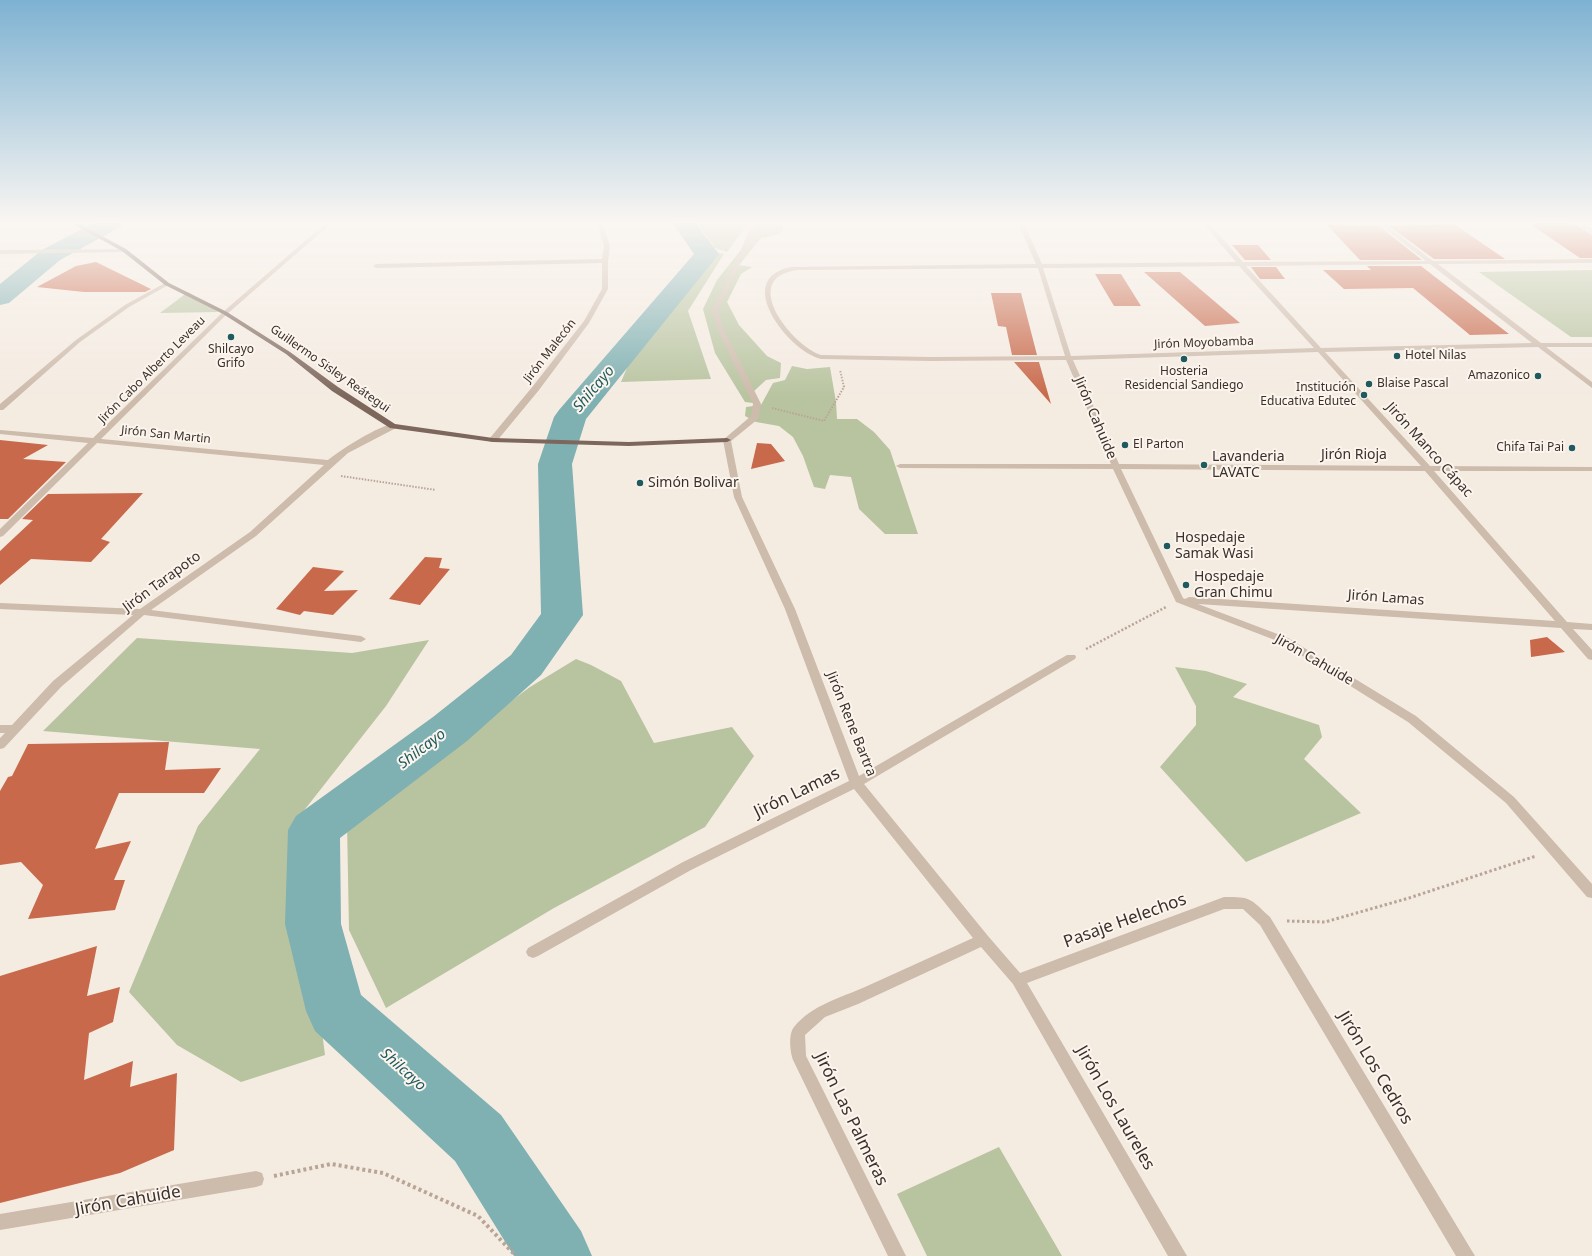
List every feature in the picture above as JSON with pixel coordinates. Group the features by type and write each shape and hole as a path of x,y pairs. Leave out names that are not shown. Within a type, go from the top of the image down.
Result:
{"main road":[{"name":"Guillermo Sisley Reátegui","path":"161,280 167,284 225,313 288,352 335,389 393,426 493,440 629,444 727,440"}],"street":[{"name":"Jirón Cabo Alberto Leveau","path":"0,534 225,313 263,280"},
{"name":"Jirón Malecón","path":"493,440 536,388 587,322 606,289 606,280"},
{"path":"727,440 755,417 758,404 720,330 715,310 731,280"},
{"name":"Jirón Moyobamba","path":"771,280 768,284 770,307 793,338 811,354 820,357 870,359 1069,359 1319,350 1592,345"},
{"name":"Jirón Cahuide","path":"1044,280 1069,359 1116,466 1179,600 1284,640 1412,719 1510,800 1592,893"},
{"name":"Jirón Manco Cápac","path":"1255,280 1428,469 1592,657"},
{"path":"1454,280 1592,386"},
{"path":"0,408 78,341 127,306 167,284"},
{"name":"Jirón Tarapoto","path":"0,745 56,684 142,612 253,534 321,473 329,463 363,439 393,426"},
{"name":"Jirón San Martin","path":"0,432 329,463"},
{"name":"Jirón Rene Bartra","path":"727,440 738,497 790,609 856,783 983,940 1018,980"},
{"name":"Jirón Rioja","path":"900,466 1592,469"},
{"name":"Jirón Lamas","path":"1179,600 1592,627"},
{"path":"0,606 142,612 360,639"},
{"name":"Jirón Lamas","path":"533,952 688,866 856,783 1071,657"},
{"path":"0,729 15,729"},
{"name":"Pasaje Helechos","path":"1018,980 1224,903 1246,903"},
{"name":"Jirón Los Cedros","path":"1246,903 1265,921 1466,1256"},
{"name":"Jirón Las Palmeras","path":"897,1256 799,1057 798,1032 820,1012 853,999 983,940"},
{"name":"Jirón Los Laureles","path":"1018,980 1178,1256"},
{"name":"Jirón Cahuide","path":"0,1222 256,1179"}],"path":[{"path":"758,404 824,421 844,387 839,364"},
{"path":"321,473 436,490"},
{"path":"1071,657 1179,600"},
{"path":"1265,921 1325,922 1409,898 1553,850"},
{"path":"256,1179 331,1164 383,1173 478,1216 516,1256"}],"green space":[{"path":"695,280 708,280 688,311 711,379 621,382 632,356"},
{"path":"717,280 738,280 727,302 739,325 767,356 781,363 780,378 766,380 753,392 753,403 745,402 715,353 703,309"},
{"path":"1490,280 1592,280 1592,337 1571,337"},
{"path":"188,292 218,312 160,313"},
{"path":"792,366 807,369 830,367 836,402 837,419 857,419 874,432 890,450 918,534 885,534 859,509 851,477 830,475 825,489 814,487 803,456 793,437 779,426 756,422 745,416 746,407 761,405 773,383 785,380"},
{"path":"137,638 352,653 429,640 386,706 295,822 325,1055 241,1082 177,1045 129,992 198,826 260,749 43,731"},
{"path":"576,659 621,681 654,743 732,727 754,756 705,827 554,908 386,1008 349,930 347,823 530,687"},
{"path":"1175,667 1206,671 1247,684 1233,697 1319,725 1322,737 1304,759 1361,813 1246,862 1160,767 1196,725 1196,706"},
{"path":"999,1147 1062,1256 927,1256 897,1194"}],"building":[{"path":"51,280 132,280 151,289 145,292 84,292 37,287"},
{"path":"1098,280 1125,280 1141,306 1114,306"},
{"path":"1153,280 1189,280 1240,323 1205,326"},
{"path":"1334,280 1439,280 1509,334 1470,335 1413,288 1344,289"},
{"path":"991,293 1021,293 1037,355 1012,355 1006,327 998,326"},
{"path":"1014,362 1039,362 1051,404"},
{"path":"0,440 48,445 23,459 66,462 8,519 0,519"},
{"path":"757,443 771,444 785,461 751,469"},
{"path":"143,493 101,539 110,542 91,562 31,559 0,585 0,551 33,520 22,519 48,494"},
{"path":"425,557 442,558 439,568 450,569 420,605 389,599"},
{"path":"313,567 344,571 324,591 358,590 333,615 304,611 300,615 276,609"},
{"path":"1547,637 1565,652 1531,657 1530,640"},
{"path":"169,742 165,770 221,768 204,793 119,793 95,849 131,841 114,880 125,880 115,910 28,919 43,885 21,862 0,865 0,791 8,777 12,776 28,744"},
{"path":"97,946 87,996 120,987 113,1022 89,1033 84,1080 133,1061 130,1087 177,1073 174,1150 120,1173 0,1203 0,976"}],"waterway":[{"path":"0,297 21,280"},
{"name":"Shilcayo","path":"556,1256 478,1138 336,1011 313,924 314,830 450,729 526,665 562,615 555,464 570,417 685,280"}],"place":[{"name":"Shilcayo Grifo","path":"231,337"},
{"name":"Hotel Nilas","path":"1397,356"},
{"name":"Hosteria Residencial Sandiego","path":"1184,359"},
{"name":"Amazonico","path":"1538,376"},
{"name":"Blaise Pascal","path":"1369,384"},
{"name":"Institución Educativa Edutec","path":"1364,395"},
{"name":"El Parton","path":"1125,445"},
{"name":"Chifa Tai Pai","path":"1572,448"},
{"name":"Lavanderia LAVATC","path":"1204,465"},
{"name":"Simón Bolivar","path":"640,483"},
{"name":"Hospedaje Samak Wasi","path":"1167,546"},
{"name":"Hospedaje Gran Chimu","path":"1186,585"}]}
